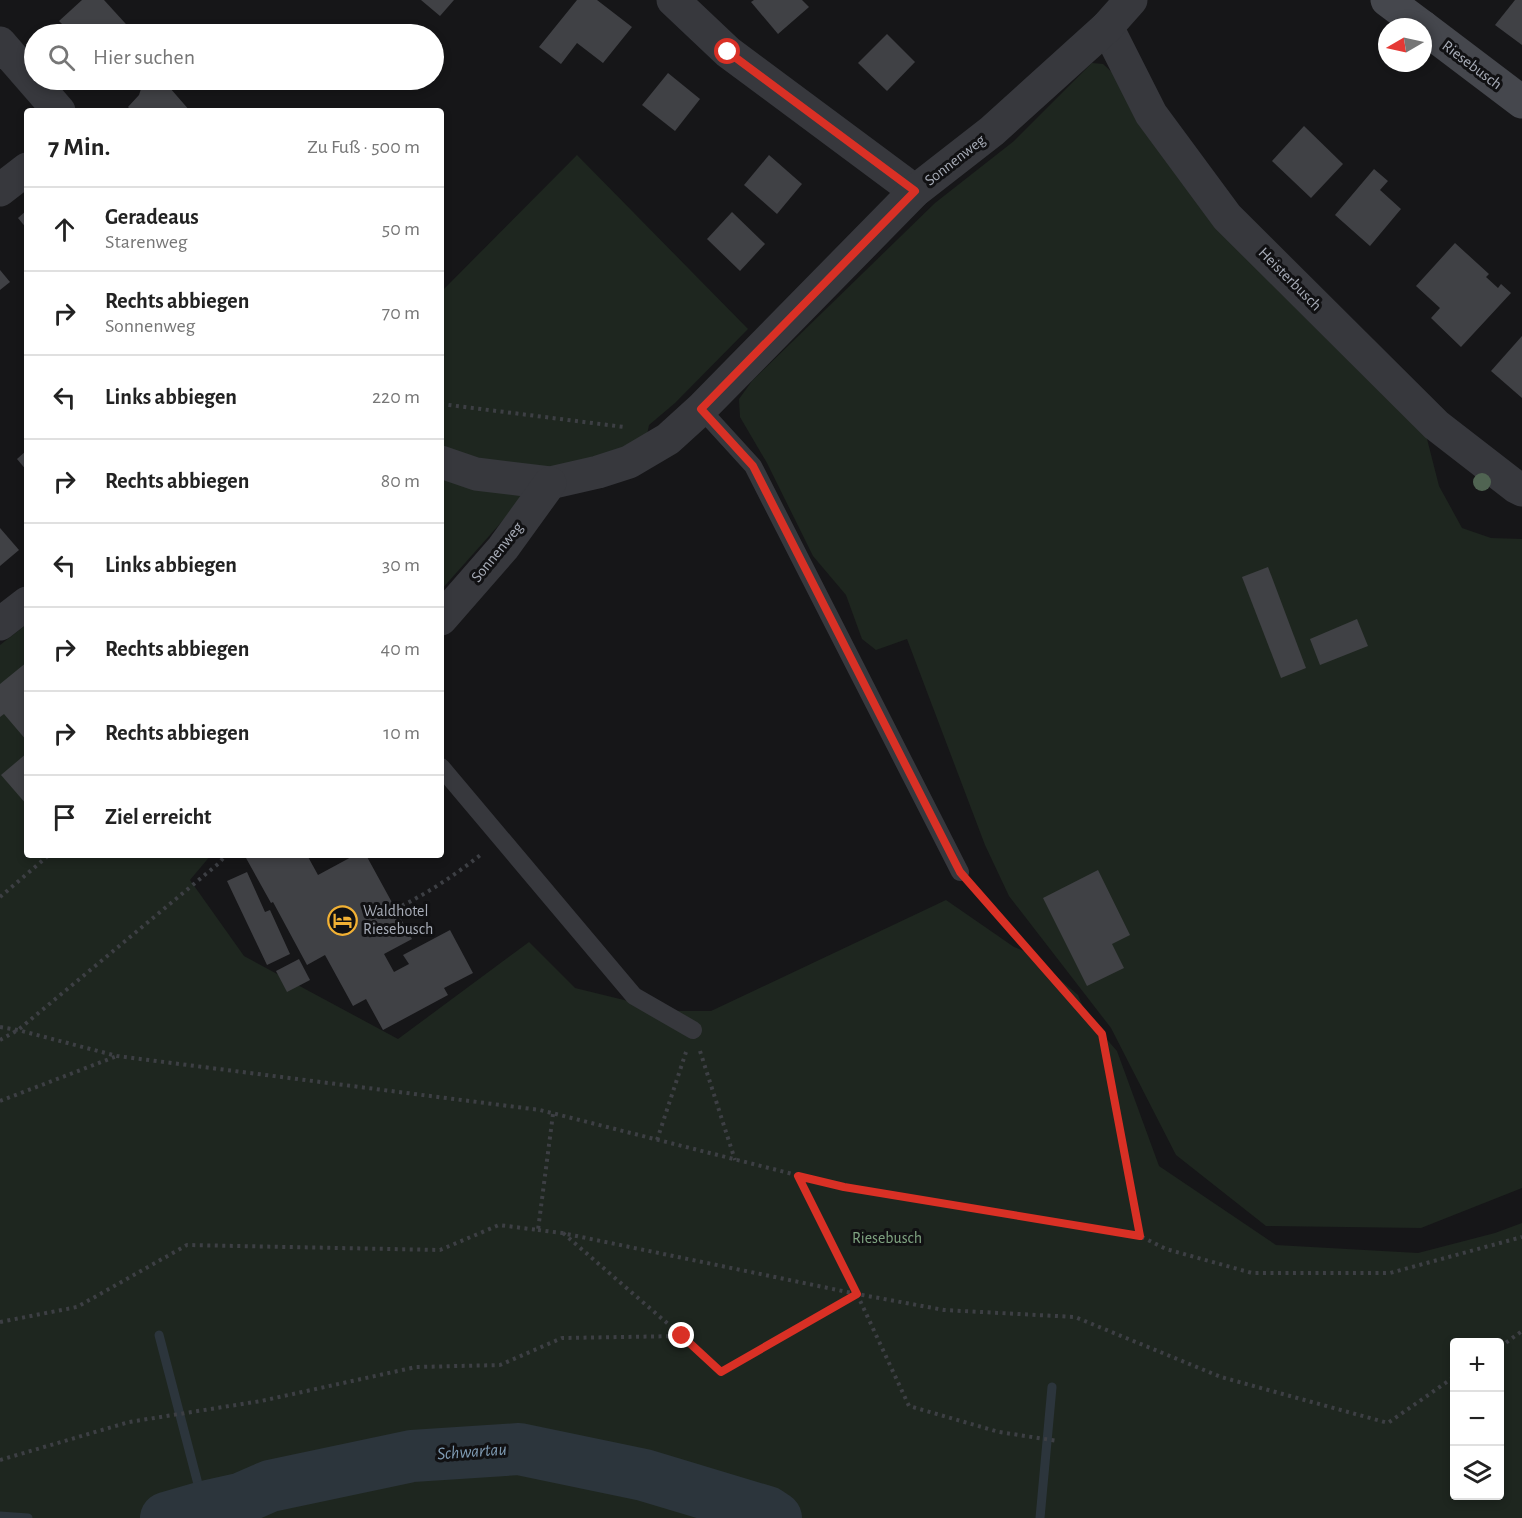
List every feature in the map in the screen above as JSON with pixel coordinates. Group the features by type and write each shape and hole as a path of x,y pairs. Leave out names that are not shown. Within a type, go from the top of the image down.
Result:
{"main road":[{"name":"Riesebusch","path":"1387,0 1411,18"},
{"name":"Riesebusch","path":"1432,34 1522,102"}],"street":[{"path":"673,0 728,52 915,191"},
{"name":"Sonnenweg","path":"444,463 476,474 550,483 629,462 668,439 701,409 915,191 992,131 1107,27 1131,0"},
{"name":"Heisterbusch","path":"1107,27 1150,114 1227,217 1436,424 1522,490"},
{"path":"0,43 24,71"},
{"path":"41,90 56,108"},
{"path":"0,189 24,171"},
{"name":"Sonnenweg","path":"444,616 503,548 550,483"},
{"path":"0,624 24,605"}],"lane":[{"path":"701,409 753,466 960,872"},
{"path":"444,771 634,996 693,1030"}],"path":[{"path":"444,404 654,431 668,439"},
{"path":"395,909 462,870 500,838"},
{"path":"0,897 46,858"},
{"path":"0,1040 18,1030 223,858"},
{"path":"960,872 1102,1034 1140,1236"},
{"path":"0,1027 117,1056 540,1110 844,1187 1140,1236 1166,1249 1252,1273 1390,1273 1522,1237"},
{"path":"657,1140 693,1030"},
{"path":"693,1030 735,1160"},
{"path":"0,1101 117,1056"},
{"path":"538,1230 553,1114"},
{"path":"798,1176 857,1294 909,1406 999,1432 1058,1441"},
{"path":"0,1322 77,1307 187,1245 440,1250 498,1226 562,1233 944,1310 1075,1317 1221,1377 1388,1423 1450,1380"},
{"path":"562,1233 721,1372 857,1294"},
{"path":"1504,1344 1522,1331"},
{"path":"0,1460 129,1422 261,1401 416,1367 500,1365 562,1338 682,1336"}],"green space":[{"path":"1092,63 1103,64 1115,75 1425,431 1439,486 1462,528 1491,538 1522,539 1522,1188 1421,1228 1266,1226 1176,1155 1111,1028 1009,896 985,845 907,639 876,650 862,639 846,595 813,556 767,463 740,417 739,399 752,381 935,203 1014,141"},
{"path":"577,155 748,329 675,403 649,425 646,440 549,472 482,463 444,450 444,289"},
{"path":"444,477 518,493 522,499 444,587"},
{"name":"Riesebusch","path":"24,626 24,858 208,858 190,880 244,956 398,1039 529,942 575,988 669,1011 711,1011 946,900 1014,947 1029,953 1078,995 1088,1019 1117,1051 1159,1166 1276,1245 1418,1253 1495,1233 1522,1223 1522,1518 0,1518 0,645"}],"building":[{"path":"82,0 104,0 126,24 62,24 59,21"},
{"path":"421,0 454,0 440,16"},
{"path":"577,0 597,0 632,27 603,63 577,43 561,64 539,47"},
{"path":"754,0 802,0 809,7 778,34 751,2"},
{"path":"1515,0 1522,0 1522,45 1495,25"},
{"path":"887,34 915,62 887,91 858,63"},
{"path":"668,73 700,99 675,131 642,105"},
{"path":"141,90 172,90 187,108 129,108"},
{"path":"1304,126 1343,164 1311,198 1272,161"},
{"path":"769,155 802,184 777,214 744,185"},
{"path":"1374,169 1388,181 1380,190 1401,209 1370,246 1335,215"},
{"path":"732,212 765,244 740,271 707,239"},
{"path":"24,213 24,225 18,218"},
{"path":"1455,243 1489,274 1486,277 1498,288 1501,284 1511,293 1461,347 1431,318 1440,308 1416,286"},
{"path":"0,270 10,282 0,290"},
{"path":"1522,336 1522,398 1491,371"},
{"path":"24,453 24,467 17,459"},
{"path":"0,528 19,550 0,566"},
{"path":"1268,567 1306,668 1281,678 1242,577"},
{"path":"1357,619 1368,646 1320,665 1310,639"},
{"path":"24,664 24,737 4,714 0,717 0,684"},
{"path":"24,756 24,802 1,775"},
{"name":"Waldhotel Riesebusch","path":"246,858 309,858 318,875 349,858 368,858 412,939 384,954 394,972 409,964 403,955 450,930 473,973 444,988 448,995 383,1030 366,999 353,1006 325,955 307,965 273,902 271,903"},
{"path":"1098,870 1130,935 1112,944 1124,968 1087,986 1043,898"},
{"path":"247,872 265,912 270,910 290,954 267,965 227,881"},
{"path":"299,959 310,980 287,992 276,971"}],"waterway":[{"path":"159,1335 204,1507"},
{"path":"1040,1518 1052,1387"},
{"name":"Schwartau","path":"166,1518 240,1499 270,1486 412,1456 519,1449 644,1475 767,1512 776,1518"},
{"path":"0,1516 28,1518"}],"place":[{"name":"Waldhotel Riesebusch","path":"342,920"}],"route":[{"path":"682,1336 721,1372 857,1294 798,1176 844,1187 1140,1236 1102,1034 960,872 753,466 701,409 915,191 728,52"}]}
